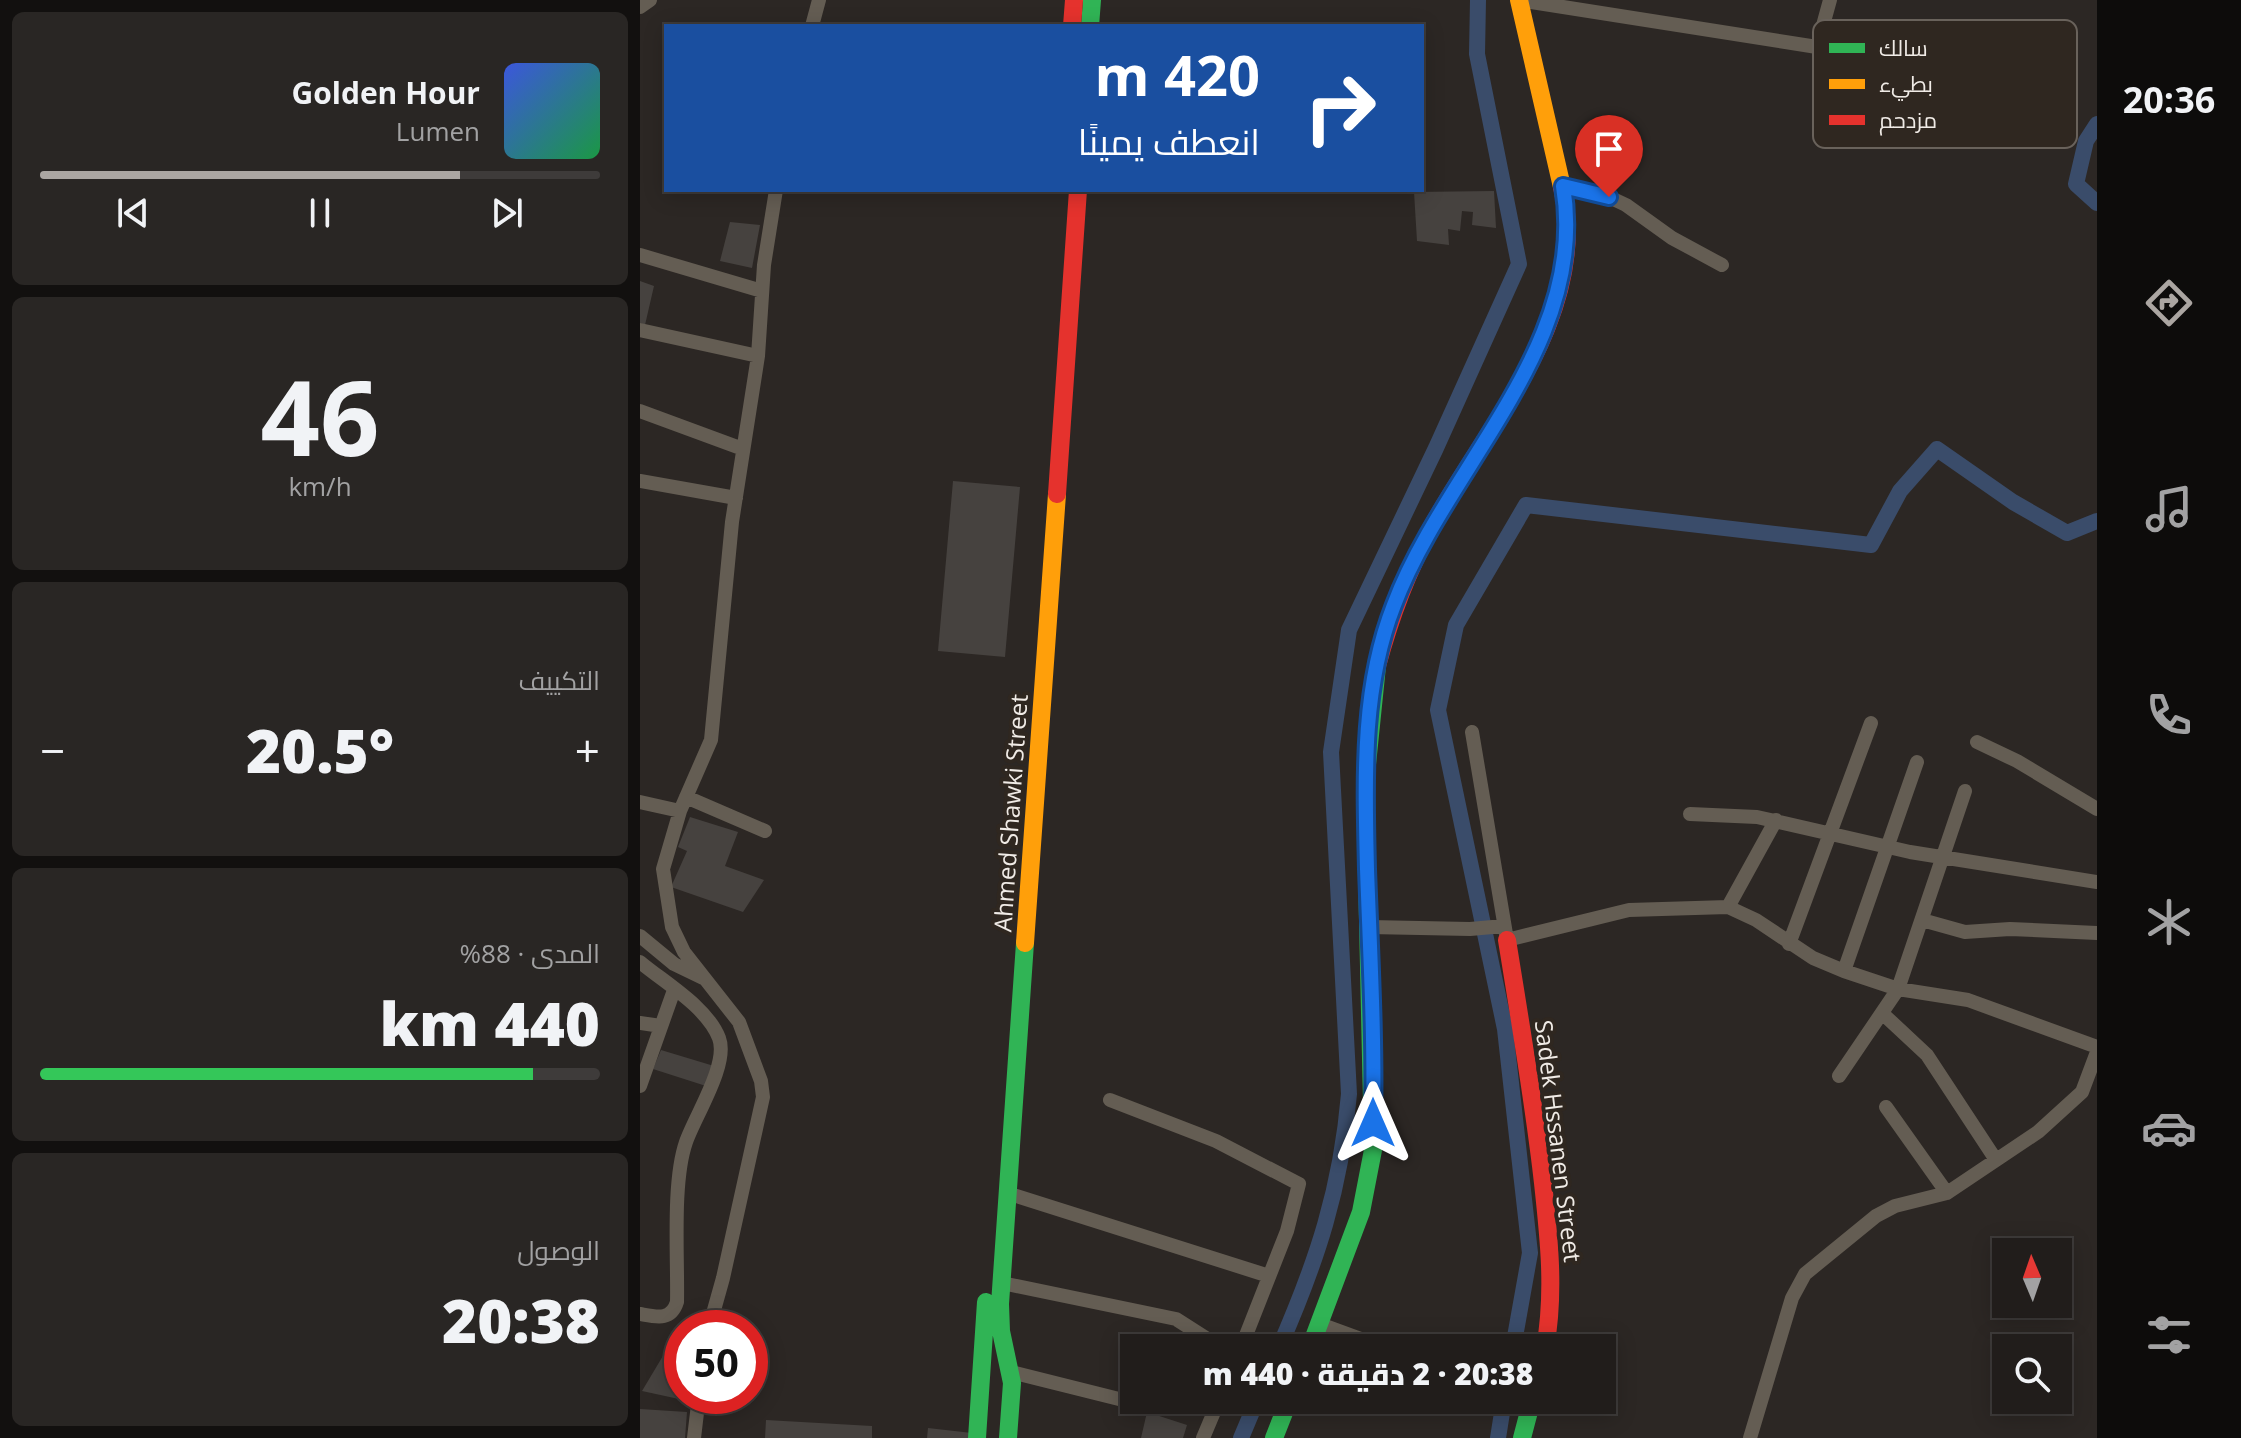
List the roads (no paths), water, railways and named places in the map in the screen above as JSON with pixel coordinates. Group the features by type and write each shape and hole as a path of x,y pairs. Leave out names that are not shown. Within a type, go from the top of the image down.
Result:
{"main road":[{"path":"1072,24 1074,0"},
{"path":"1090,24 1092,0"},
{"path":"1316,1334 1361,1212 1373,1150 1365,755 1373,682 1382,642 1394,604 1413,562 1549,325 1565,267 1567,234 1563,186 1519,0"},
{"name":"Ahmed Shawki Street","path":"977,1438 1061,192"},
{"name":"Ahmed Shawki Street","path":"1008,1438 1011,1372 1001,1331 1007,1193 1078,192"},
{"name":"Sadek Hssanen Street","path":"1501,931 1539,1141 1550,1250 1552,1300 1547,1334"},
{"path":"981,1391 996,1387 1012,1393"},
{"path":"1274,1438 1283,1414"},
{"path":"1522,1438 1528,1414"}],"street":[{"path":"640,7 650,0"},
{"path":"813,24 819,0"},
{"path":"1519,0 1813,46"},
{"path":"1824,20 1830,0"},
{"path":"1563,186 1609,197 1626,205 1672,238 1722,265"},
{"path":"714,1310 763,1097 761,1081 739,1022 684,952 672,927 665,901 663,869 680,811 703,765 711,740 736,498 758,356 762,291 776,192"},
{"path":"640,255 762,291"},
{"path":"640,330 695,345 758,356"},
{"path":"640,411 743,449"},
{"path":"640,481 736,498"},
{"path":"1789,944 1871,723"},
{"path":"1472,732 1501,931"},
{"path":"1977,742 2017,761 2097,809"},
{"path":"1844,971 1917,762"},
{"path":"1839,1076 1898,989 1965,791"},
{"path":"686,797 765,831"},
{"path":"640,802 680,811"},
{"path":"1690,814 1776,820 1944,858 2097,882"},
{"path":"1728,907 1776,820"},
{"path":"1369,927 1501,931 1629,910 1728,907 1756,920 1789,944 1844,971 1898,989 1968,1000 2097,1050 2095,1071 2064,1112 1947,1193 1895,1206 1876,1216 1805,1274 1792,1298 1750,1438"},
{"path":"1922,920 1965,932 2010,929 2097,933"},
{"path":"640,936 674,964 706,980"},
{"path":"640,962 713,1026 721,1042 720,1056 682,1154 677,1302 667,1316 640,1314"},
{"path":"640,1086 674,990"},
{"path":"1883,1014 1927,1055 1996,1160"},
{"path":"640,1023 661,1026"},
{"path":"1110,1100 1216,1141 1299,1184 1269,1276 1244,1334"},
{"path":"1886,1107 1947,1193"},
{"path":"1007,1193 1269,1276"},
{"path":"1002,1283 1176,1319 1199,1334"},
{"path":"1320,1324 1347,1334"},
{"path":"1011,1372 1120,1399"},
{"path":"694,1438 697,1414"},
{"path":"1203,1438 1213,1414"}],"waterway":[{"path":"1285,1334 1325,1224 1340,1162 1349,1094 1331,752 1349,630 1519,264 1477,54 1478,0"},
{"path":"2097,124 2086,141 2076,184 2097,203"},
{"path":"1516,1334 1530,1253 1505,1029 1438,710 1456,625 1526,505 1871,545 1900,491 1937,449 2013,502 2067,533 2097,521"},
{"path":"1241,1438 1251,1414"},
{"path":"1498,1438 1502,1414"}]}
